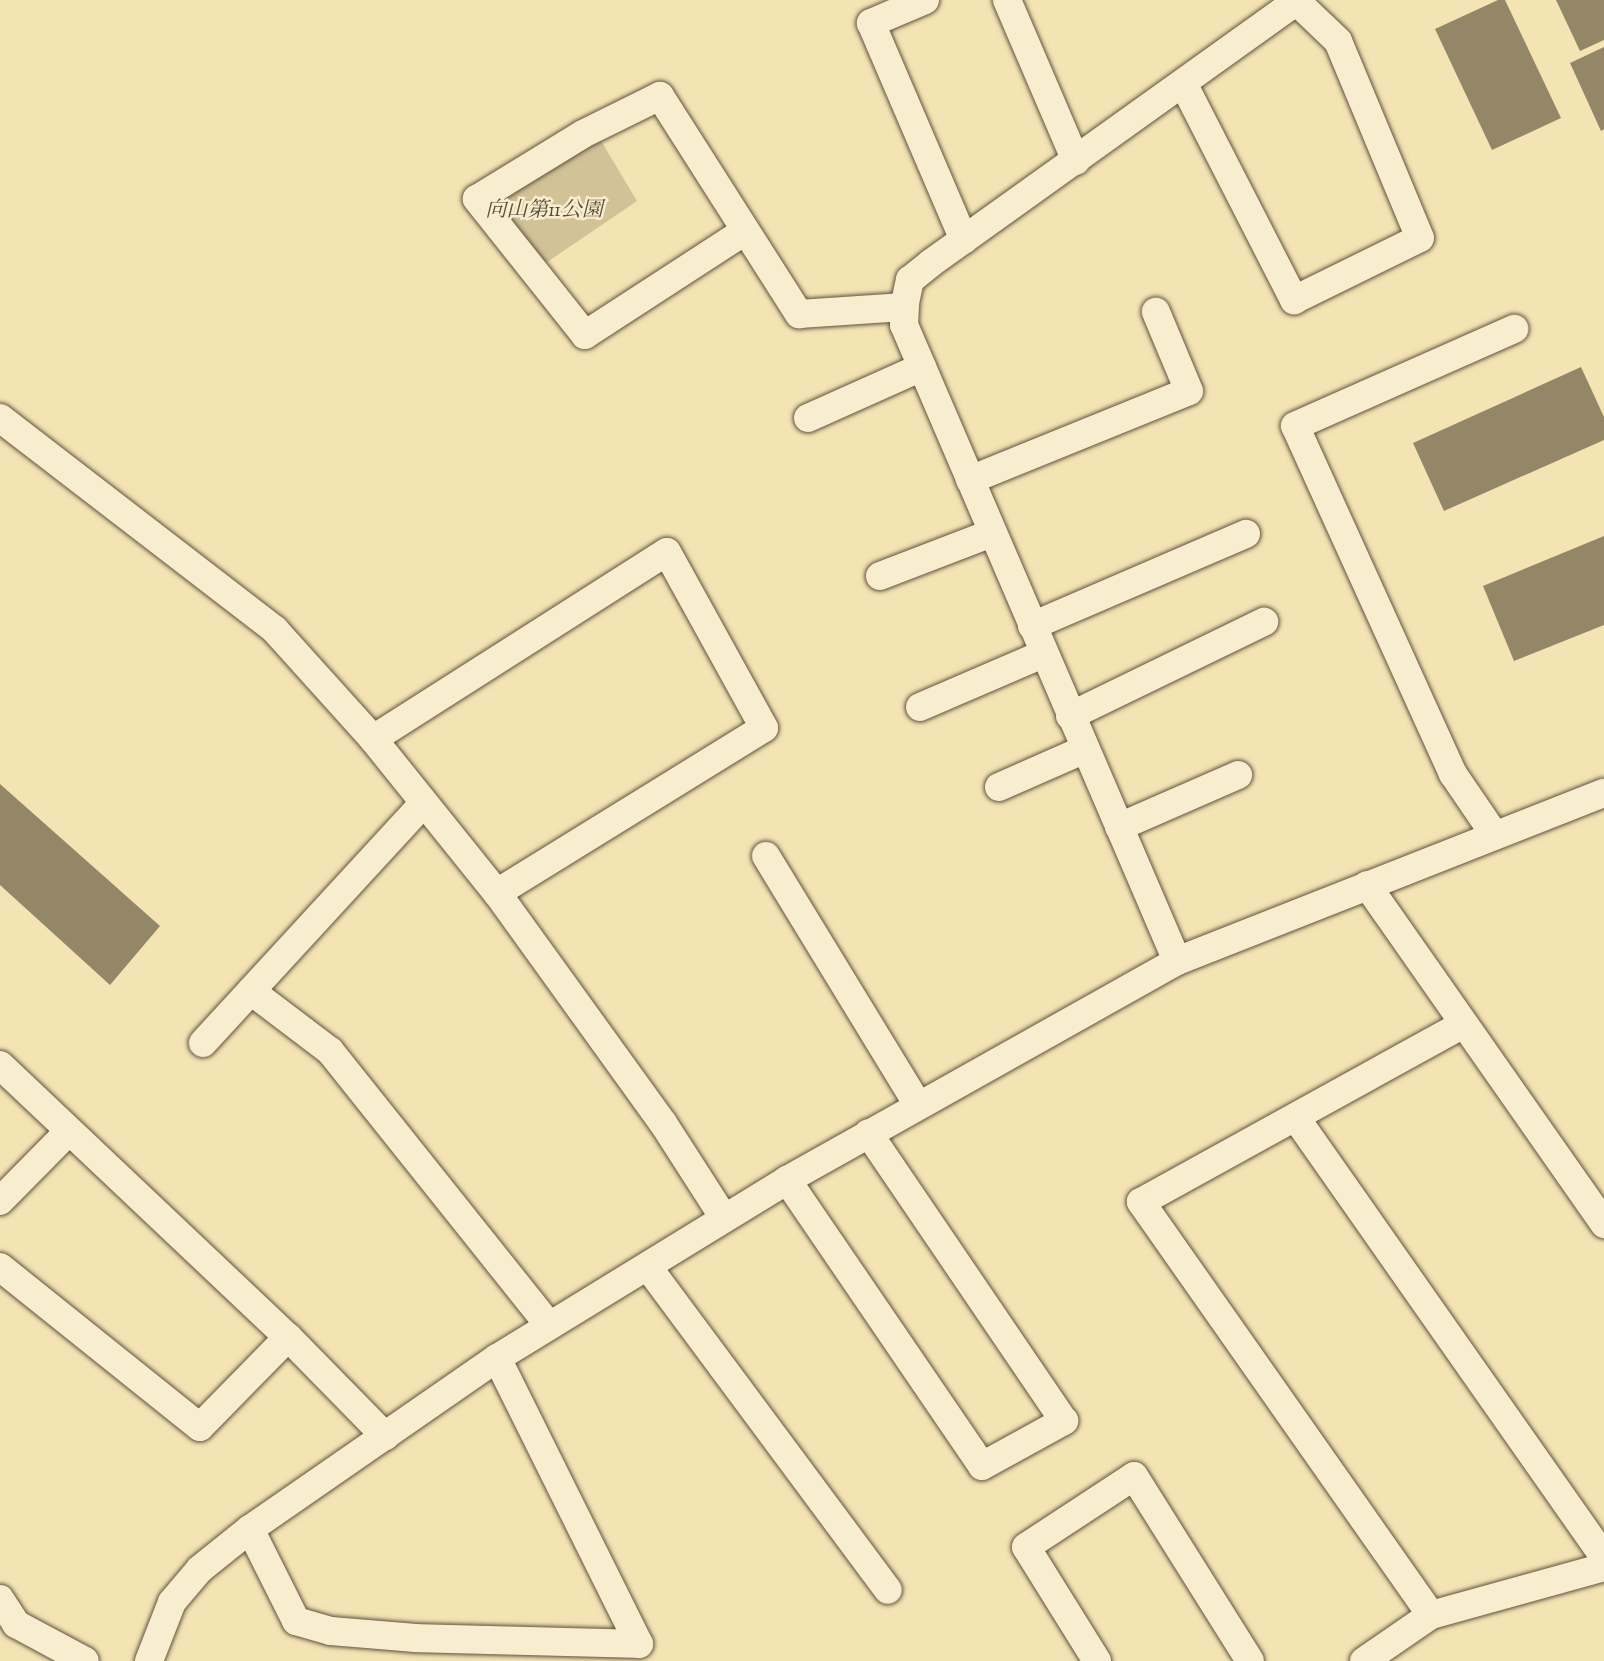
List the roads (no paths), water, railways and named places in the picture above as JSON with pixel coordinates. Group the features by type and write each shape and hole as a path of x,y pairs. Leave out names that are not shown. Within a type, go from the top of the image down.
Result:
{"street":[{"path":"925,0 872,23 964,240"},
{"path":"1007,0 1076,161"},
{"path":"1177,961 904,325 904,307 910,280 1298,1 1338,41 1420,238 1294,300 1184,85"},
{"path":"745,231 585,335 477,199 583,134 660,96 799,314 904,307"},
{"path":"970,481 1189,391 1156,312"},
{"path":"1494,834 1453,774 1295,426 1514,329"},
{"path":"808,418 922,367"},
{"path":"0,418 275,630 373,739 497,893 663,1123 724,1218"},
{"path":"880,576 992,533"},
{"path":"1032,626 1246,534"},
{"path":"373,739 667,552 764,728 497,893"},
{"path":"1070,716 1265,622"},
{"path":"920,707 1043,654"},
{"path":"999,787 1085,749"},
{"path":"1119,827 1238,775"},
{"path":"149,1661 172,1602 200,1569 250,1529 497,1358 787,1180 1177,961 1494,834 1604,793"},
{"path":"204,1043 424,803"},
{"path":"766,856 918,1105"},
{"path":"1367,885 1604,1224"},
{"path":"251,992 330,1051 549,1325"},
{"path":"1431,1615 1141,1202 1463,1024"},
{"path":"0,1065 289,1337 385,1436"},
{"path":"1296,1118 1604,1557"},
{"path":"0,1201 69,1130"},
{"path":"787,1180 982,1466 1064,1421 868,1133"},
{"path":"0,1267 200,1427 289,1337"},
{"path":"648,1267 888,1590"},
{"path":"250,1529 296,1621 331,1630 416,1638 639,1644 497,1358"},
{"path":"1097,1661 1026,1547 1134,1476 1250,1661"},
{"path":"1364,1661 1431,1615 1604,1567"},
{"path":"0,1599 16,1624 85,1661"}],"park label":[{"name":"向山第11公園","path":"544,211"}]}
